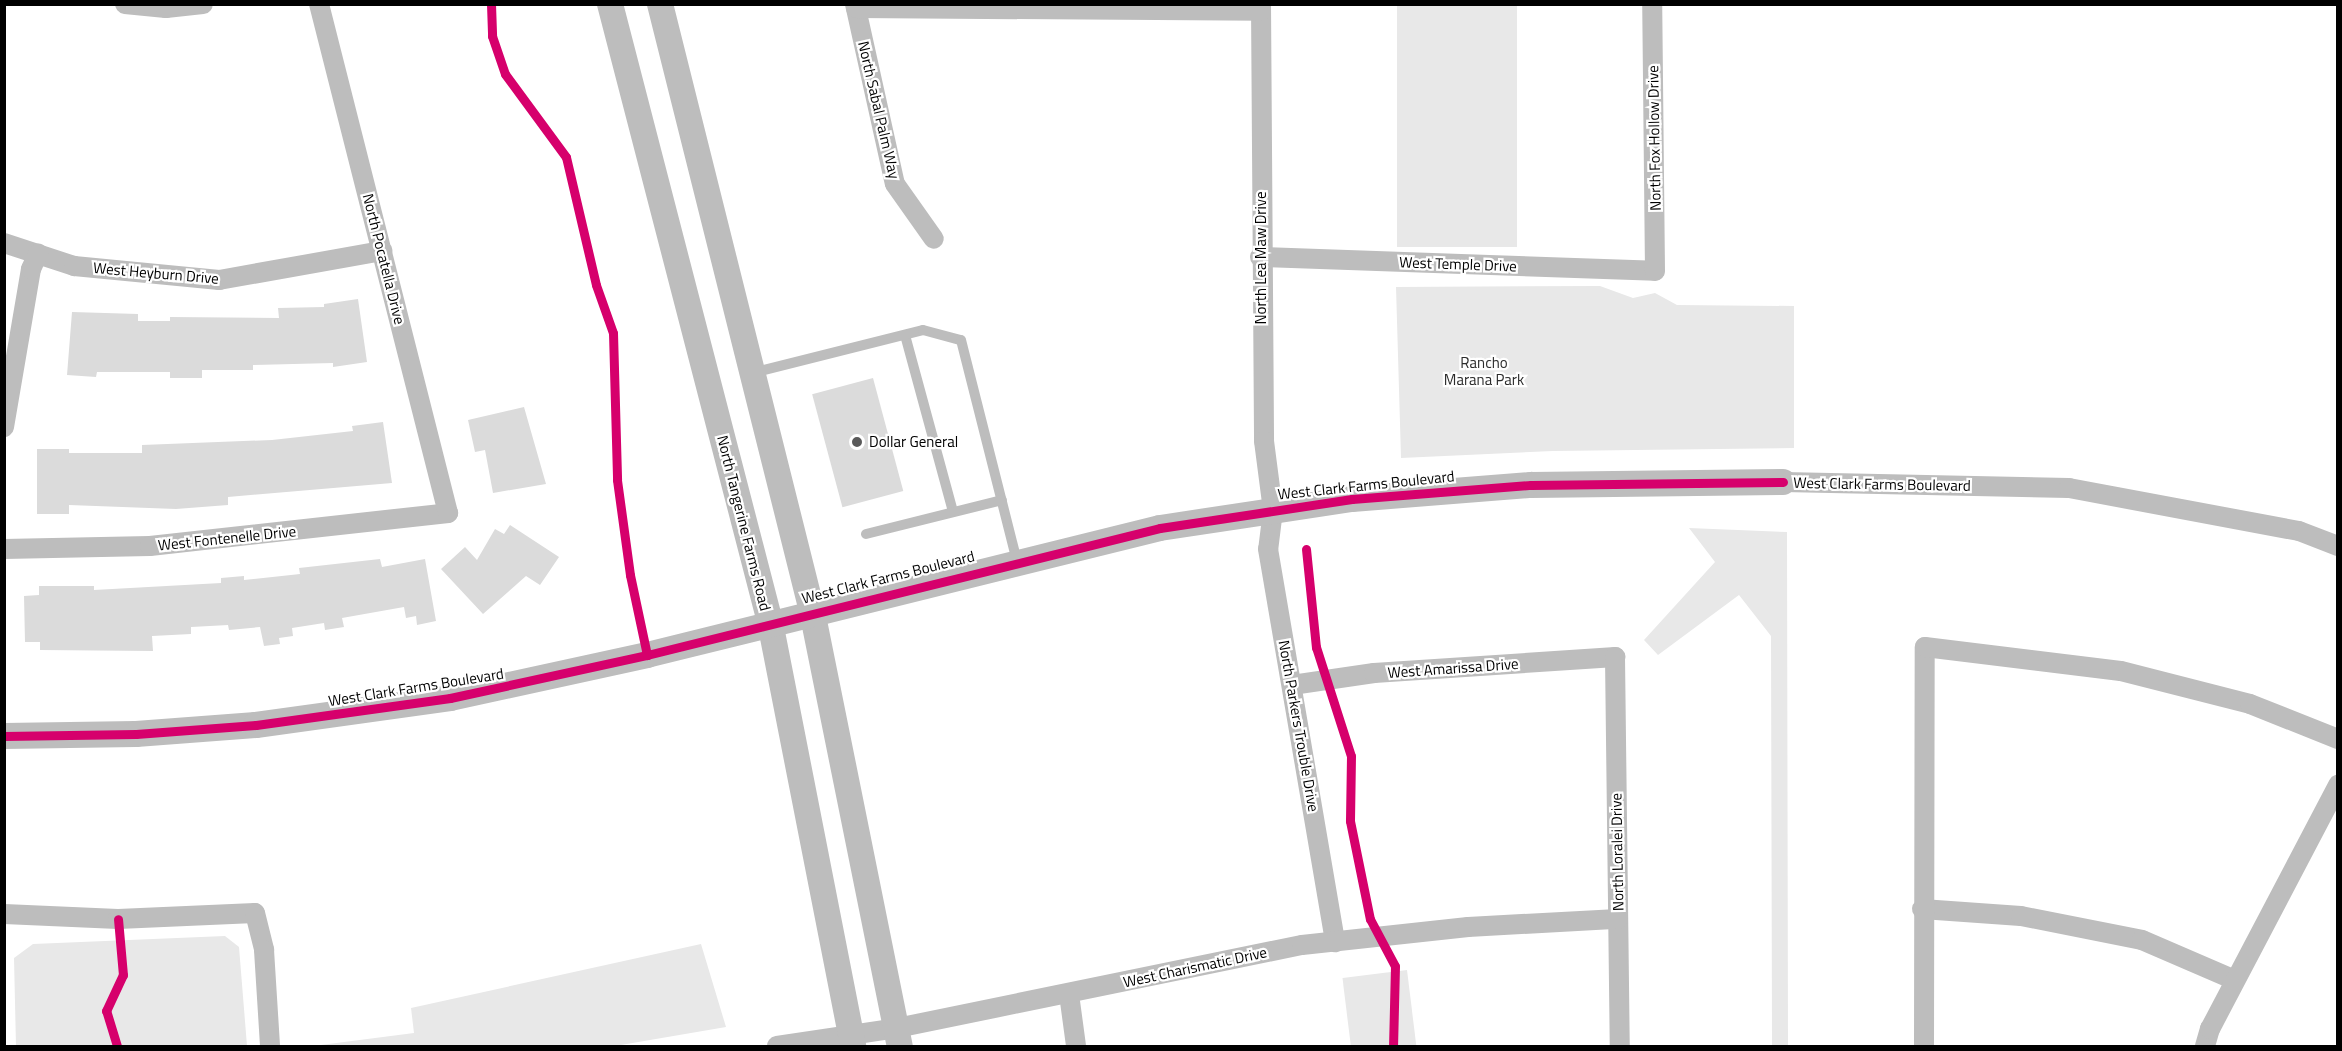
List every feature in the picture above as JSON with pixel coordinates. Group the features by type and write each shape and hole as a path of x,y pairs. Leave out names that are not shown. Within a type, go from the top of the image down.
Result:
{"street":[{"path":"125,4 166,8 203,4"},
{"name":"North Pocatella Drive","path":"319,4 448,513"},
{"name":"North Tangerine Farms Road","path":"610,4 770,622 852,1041"},
{"path":"660,4 812,611 899,1037"},
{"name":"North Fox Hollow Drive","path":"1652,4 1655,271"},
{"path":"856,6 1261,8"},
{"name":"North Sabal Palm Way","path":"856,6 895,184 934,239"},
{"name":"North Lea Maw Drive","path":"1261,8 1260,257 1264,441 1273,510"},
{"name":"West Heyburn Drive","path":"4,243 74,266 219,280 382,251"},
{"path":"4,427 32,269 38,254"},
{"name":"West Temple Drive","path":"1260,257 1655,271"},
{"name":"West Clark Farms Boulevard","path":"4,736 136,735 375,710 523,684 812,611 1160,528 1352,499 1490,487 1783,482 2069,488 2299,531 2337,546"},
{"name":"North Parkers Trouble Drive","path":"1273,510 1268,549 1335,942"},
{"name":"West Fontenelle Drive","path":"4,549 150,546 448,513"},
{"path":"1924,1047 1922,909 1926,647 2121,671 2250,704 2337,739"},
{"name":"West Amarissa Drive","path":"1292,685 1374,673 1615,657"},
{"name":"North Loralei Drive","path":"1615,657 1620,1047"},
{"path":"2205,1047 2235,980 2337,785"},
{"path":"1922,909 2021,916 2142,940 2235,980"},
{"path":"4,914 118,919 255,913 264,950 270,1047"},
{"name":"West Charismatic Drive","path":"777,1047 899,1037 1069,994 1302,945 1468,927 1618,919"},
{"path":"1069,994 1076,1047"}],"lane":[{"path":"752,373 923,330 961,340 1017,561"},
{"path":"905,334 953,512"},
{"path":"866,534 1002,500"}],"green space":[{"path":"1397,5 1517,5 1517,247 1397,247"},
{"name":"Rancho Marana Park","path":"1600,286 1633,298 1655,293 1677,305 1794,306 1794,448 1553,451 1401,458 1396,287"},
{"path":"1689,528 1787,532 1788,1046 1772,1046 1771,636 1739,595 1658,655 1644,640 1715,562"},
{"path":"225,936 239,947 247,1046 16,1046 14,958 33,944"},
{"path":"701,944 726,1027 615,1046 313,1046 414,1033 411,1008"},
{"path":"1407,970 1416,1046 1351,1046 1342,978"}],"building":[{"path":"358,299 367,362 333,367 333,363 253,365 253,370 202,370 202,378 170,378 170,372 97,372 96,377 67,375 72,312 138,314 138,321 170,321 170,317 279,318 278,308 324,307 324,304"},
{"name":"Dollar General","path":"873,378 903,491 842,507 812,394"},
{"path":"524,407 546,484 493,493 485,450 475,452 468,420"},
{"path":"383,422 392,483 228,497 228,505 176,509 69,505 69,514 37,514 37,449 69,449 69,453 142,453 142,445 272,440 353,431 352,426"},
{"path":"510,525 559,557 540,585 526,576 483,614 441,569 465,547 477,560 495,529 504,534"},
{"path":"380,559 382,567 425,559 436,621 417,625 416,616 406,618 404,607 342,618 344,627 325,630 324,623 292,628 293,636 279,638 280,644 264,646 260,627 229,630 228,625 191,627 191,634 152,636 153,651 40,650 40,642 25,642 24,596 39,595 39,586 94,586 94,590 221,583 221,578 244,576 244,580 300,574 299,568"}],"cycle path":[{"path":"491,4 492,36 505,74 566,157 596,285 613,333 617,480 630,575 647,655"},
{"path":"4,736 136,734 256,725 450,698 647,655 1160,528 1352,499 1531,485 1783,482"},
{"path":"1306,549 1316,647 1351,756 1350,821 1370,919 1395,966 1393,1046"},
{"path":"117,1046 106,1011 123,975 118,919"}],"place":[{"name":"Dollar General","path":"857,442"}]}
